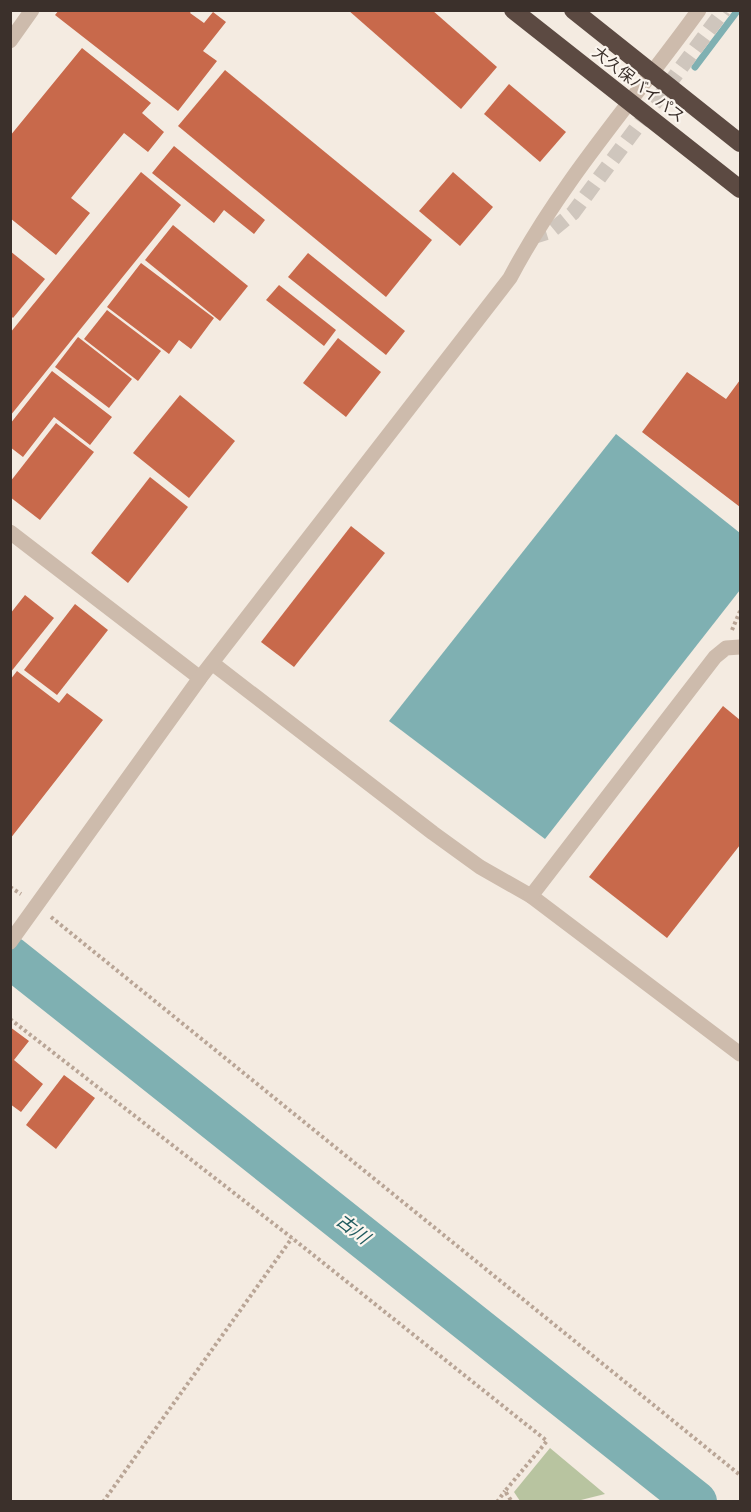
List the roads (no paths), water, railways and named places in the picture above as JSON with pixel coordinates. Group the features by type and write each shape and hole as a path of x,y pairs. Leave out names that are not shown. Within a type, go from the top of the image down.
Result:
{"highway":[{"name":"大久保バイパス","path":"513,10 741,189"},
{"name":"大久保バイパス","path":"573,10 741,143"}],"street":[{"path":"10,41 32,10"},
{"path":"10,942 200,678 510,278 532,237 569,181 653,75 699,10"},
{"path":"10,532 200,678"},
{"path":"531,896 715,657 726,648 741,647"},
{"path":"212,663 433,833 480,867 531,896 741,1054"}],"water":[{"path":"616,434 740,533 740,590 545,839 389,721"}],"waterway":[{"path":"695,67 738,10"},
{"name":"古川","path":"10,957 696,1502"}],"tunnel":[{"path":"532,237 551,231 573,213 724,10"}]}
